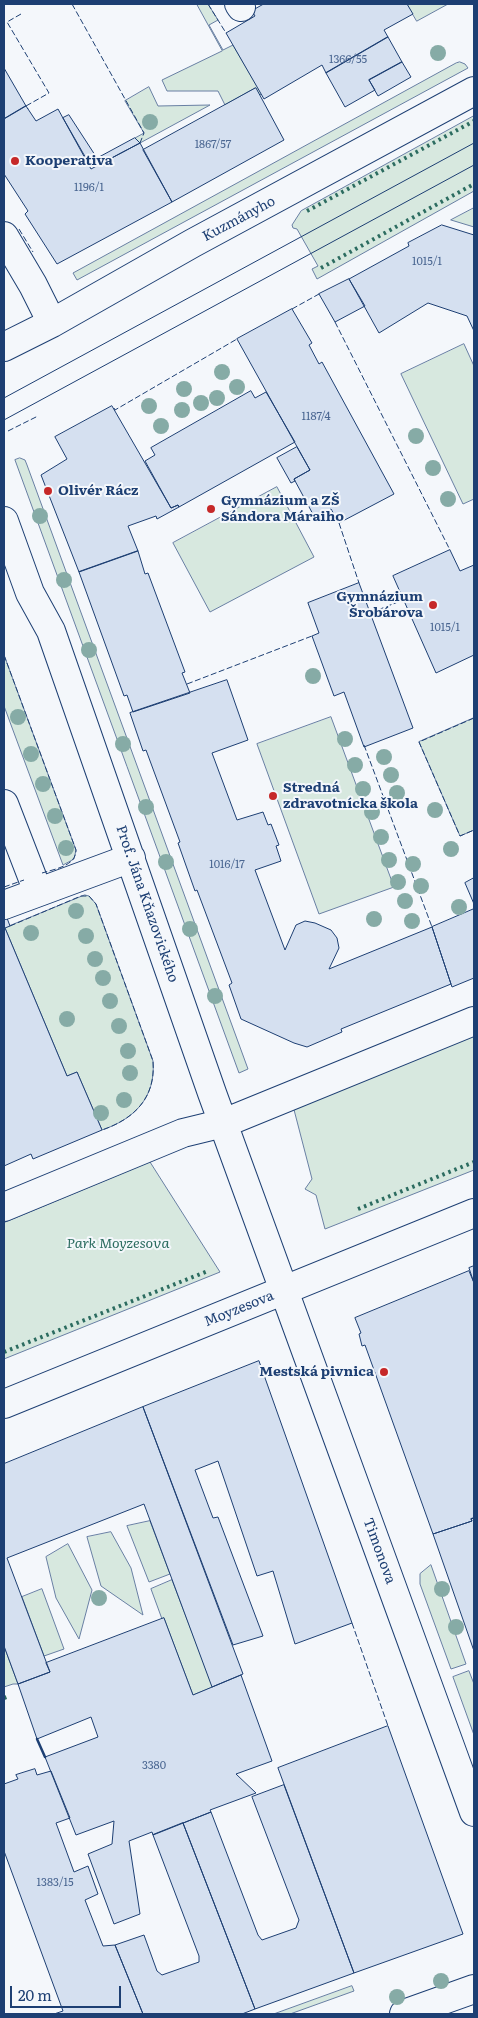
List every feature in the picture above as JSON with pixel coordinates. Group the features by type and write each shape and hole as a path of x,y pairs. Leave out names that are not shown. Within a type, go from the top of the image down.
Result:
{"street":[{"name":"Kuzmányho","path":"4,347 52,323 193,243 474,91"},
{"path":"4,236 34,286 52,323"},
{"name":"Prof. Jána Kňazovického","path":"4,521 30,593 51,631 284,1290"},
{"path":"4,804 38,892"},
{"path":"4,905 131,858"},
{"path":"4,1207 183,1133 224,1123 474,1022"},
{"name":"Moyzesova","path":"4,1404 474,1213"},
{"name":"Timonova","path":"284,1290 474,1812"},
{"path":"404,2014 474,1989"}],"green space":[{"path":"197,4 208,4 218,20 209,25 223,50 233,45 262,94 259,95 255,88 225,105 218,91 167,91 162,80 222,51"},
{"path":"407,4 448,4 417,21"},
{"path":"460,62 468,68 77,280 73,273 456,63"},
{"path":"149,87 158,106 210,105 140,143 135,138 144,133 125,101"},
{"path":"474,116 474,191 317,279 312,269 318,266 297,229 293,228 292,225 301,211"},
{"path":"474,208 474,227 451,220"},
{"path":"464,344 474,366 474,499 463,504 401,374"},
{"path":"20,458 25,460 27,465 248,1069 239,1073 15,460"},
{"path":"277,487 314,557 210,612 173,543"},
{"path":"4,655 76,850 74,859 63,865 4,706"},
{"path":"331,717 394,887 319,914 257,744"},
{"path":"474,718 474,830 460,836 419,742"},
{"path":"85,895 89,896 96,904 153,1061 151,1086 141,1105 124,1120 102,1130 77,1072 67,1076 5,928"},
{"path":"474,1029 474,1170 325,1229 316,1195 305,1189 312,1179 292,1102"},
{"name":"Park Moyzesova","path":"150,1162 220,1272 4,1359 4,1223"},
{"path":"150,1521 170,1574 149,1582 127,1526"},
{"path":"111,1532 131,1568 143,1615 101,1586 87,1537"},
{"path":"68,1544 92,1590 79,1639 56,1598 46,1557"},
{"path":"431,1565 466,1664 451,1669 420,1584 420,1574"},
{"path":"172,1580 213,1687 193,1695 151,1589"},
{"path":"42,1589 64,1649 44,1656 22,1597"},
{"path":"4,1646 18,1684 4,1687"},
{"path":"469,1671 474,1684 474,1735 453,1677"},
{"path":"352,1986 354,1991 290,2014 274,2014"}],"building":[{"path":"264,4 407,4 413,14 384,30 388,37 326,73 322,65 264,99 226,33 255,16 252,11"},
{"path":"388,37 402,62 369,80 375,90 345,107 326,73"},
{"path":"402,62 411,77 378,96 369,80"},
{"path":"4,68 26,106 4,119"},
{"path":"256,88 284,140 172,202 143,150"},
{"path":"26,106 36,121 58,109 91,169 140,143 172,202 57,264 25,214 28,211 4,174 4,119"},
{"path":"69,115 95,155 87,160 63,118"},
{"path":"135,138 140,143 102,163 98,158"},
{"path":"442,225 474,235 474,331 467,316 428,303 379,333 349,279 409,246 408,243"},
{"path":"349,279 365,306 335,322 319,294"},
{"path":"292,309 312,343 309,345 319,364 322,362 394,494 339,523 331,509 315,518 294,479 310,470 237,339"},
{"path":"251,391 255,398 266,392 295,442 179,507 178,505 171,508 145,461 155,455 151,448"},
{"path":"112,406 171,508 178,505 179,507 157,519 156,516 128,526 138,551 79,572 41,475 67,459 55,437"},
{"path":"297,447 310,470 294,479 295,481 291,483 277,458"},
{"path":"450,550 460,571 474,565 474,655 436,673 393,576"},
{"path":"138,551 145,574 148,573 185,672 182,673 190,693 133,712 127,695 124,696 79,572"},
{"path":"359,583 413,728 364,747 344,692 334,696 312,636 319,633 308,603"},
{"path":"227,680 248,740 212,753 237,820 263,812 268,825 271,824 279,845 276,846 281,861 255,870 285,950 296,925 305,921 315,923 331,930 337,938 339,948 329,969 432,927 451,984 341,1029 342,1032 307,1047 241,1019 229,985 232,983 197,890 195,891 178,843 180,842 146,750 143,751 130,713"},
{"path":"474,878 474,904 465,883"},
{"path":"474,909 474,978 452,987 432,927"},
{"path":"4,910 10,926 5,928 67,1076 77,1072 102,1130 33,1159 31,1154 4,1166"},
{"path":"474,1266 474,1283 469,1268"},
{"path":"469,1271 474,1283 474,1518 471,1519 472,1521 433,1534 365,1345 362,1346 359,1334 361,1333 355,1318"},
{"path":"259,1361 352,1623 295,1644 273,1571 257,1576 218,1461 195,1470 213,1518 218,1517 263,1636 233,1645 143,1407"},
{"path":"143,1407 243,1674 212,1687 144,1504 7,1558 50,1672 18,1684 4,1646 4,1464"},
{"path":"474,1518 474,1651 433,1534 472,1521 471,1519"},
{"path":"164,1618 193,1695 241,1675 272,1761 236,1774 256,1793 210,1810 211,1812 153,1835 152,1832 129,1841 140,1914 114,1924 88,1854 112,1844 114,1821 76,1835 45,1757 98,1737 91,1717 37,1739 18,1684 50,1672 46,1663"},
{"path":"388,1726 463,1934 354,1973 278,1768"},
{"path":"35,1769 37,1775 51,1771 70,1818 56,1823 74,1872 88,1866 98,1894 85,1900 103,1946 115,1945 143,2014 54,2014 63,2011 4,1851 4,1784 18,1779 16,1775"},
{"path":"284,1785 354,1973 255,2009 183,1823 211,1812 258,1935 262,1940 296,1928 299,1920 252,1797"},
{"path":"183,1823 255,2009 242,2014 143,2014 115,1945 144,1935 157,1971 162,1975 199,1962 199,1956 153,1835"}],"tram line":[{"path":"4,398 474,143"},
{"path":"4,420 474,165"}],"hedge":[{"path":"307,211 474,121"},
{"path":"321,268 474,184"},
{"path":"358,1209 474,1162"},
{"path":"4,1352 208,1271"}],"fence":[{"path":"72,4 144,133 140,143"},
{"path":"208,4 226,33"},
{"path":"21,14 7,22 49,93 26,106 28,109"},
{"path":"19,229 33,252"},
{"path":"292,309 319,294"},
{"path":"335,322 450,550"},
{"path":"114,408 115,410 237,339"},
{"path":"8,431 38,416"},
{"path":"339,523 359,583"},
{"path":"370,613 403,600"},
{"path":"187,684 312,636"},
{"path":"4,655 76,850 73,860 69,863 42,873"},
{"path":"474,718 419,742 460,836 474,830"},
{"path":"364,745 432,927"},
{"path":"4,887 24,880"},
{"path":"10,926 81,896 89,896 96,904 153,1061 151,1086 141,1105 124,1120 102,1130"},
{"path":"352,1623 388,1726"}],"wall":[{"path":"37,1739 45,1757"}],"place":[{"name":"Kooperativa","path":"15,161"},
{"name":"Olivér Rácz","path":"48,491"},
{"name":"Gymnázium a ZŠ Sándora Máraiho","path":"211,509"},
{"name":"Gymnázium Šrobárova","path":"433,605"},
{"name":"Stredná zdravotnícka škola","path":"273,796"},
{"name":"Mestská pivnica","path":"384,1372"}]}
